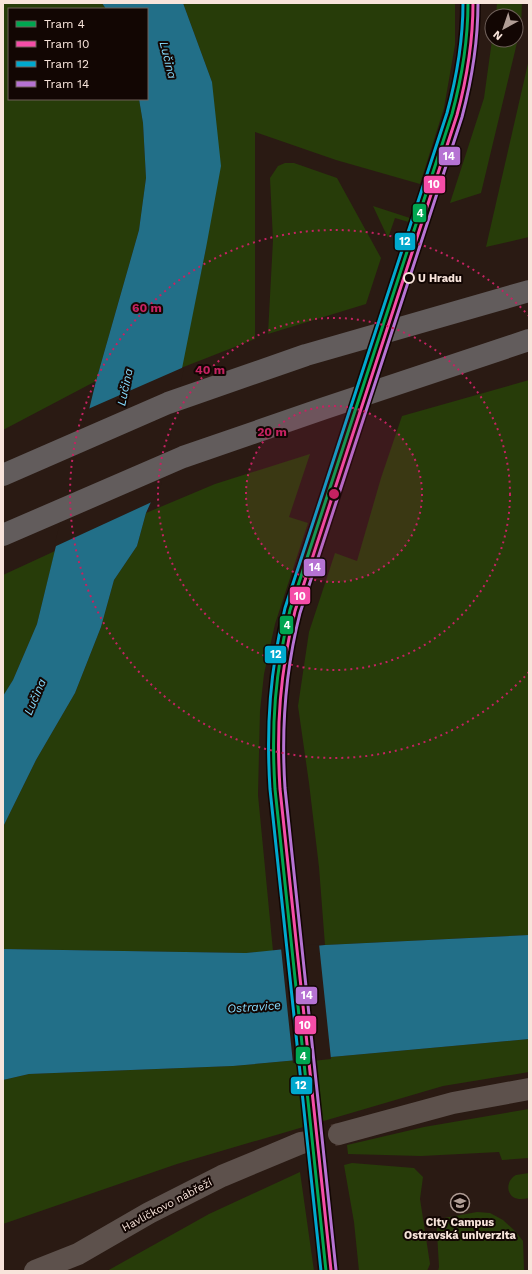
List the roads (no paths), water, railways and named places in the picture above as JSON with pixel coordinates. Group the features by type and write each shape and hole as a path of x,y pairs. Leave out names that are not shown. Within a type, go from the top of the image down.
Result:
{"main road":[{"path":"3,474 168,403 306,355 529,291"},
{"path":"3,535 183,457 332,405 529,340"}],"street":[{"path":"339,1134 453,1103 529,1089"},
{"name":"Havlíčkovo nábřeží","path":"35,1271 78,1254 222,1176 301,1143"}],"water":[{"name":"Lučina","path":"102,3 183,3 212,82 221,166 159,484 146,513 137,546 114,580 101,627 75,693 36,760 3,827 3,696 13,680 37,624 96,381 139,230 146,178 143,123 139,100 148,100 148,8 105,8"},
{"name":"Ostravice","path":"529,935 529,1039 233,1066 29,1074 3,1080 3,949 246,953 325,945"}],"tunnel":[{"path":"301,1143 339,1134"}],"tram line":[{"name":"12","path":"321,1271 270,789 270,698 276,654 285,608 447,113 459,58 463,3"},
{"name":"4","path":"326,1271 275,789 275,699 281,655 290,610 452,114 464,59 468,3"},
{"name":"10","path":"331,1270 280,789 280,699 286,656 295,611 457,115 469,59 473,3"},
{"name":"14","path":"336,1270 285,788 285,700 291,657 300,613 462,117 474,60 478,3"}],"place":[{"name":"U Hradu","path":"409,278"},
{"name":"City Campus Ostravská univerzita","path":"460,1203"}]}
